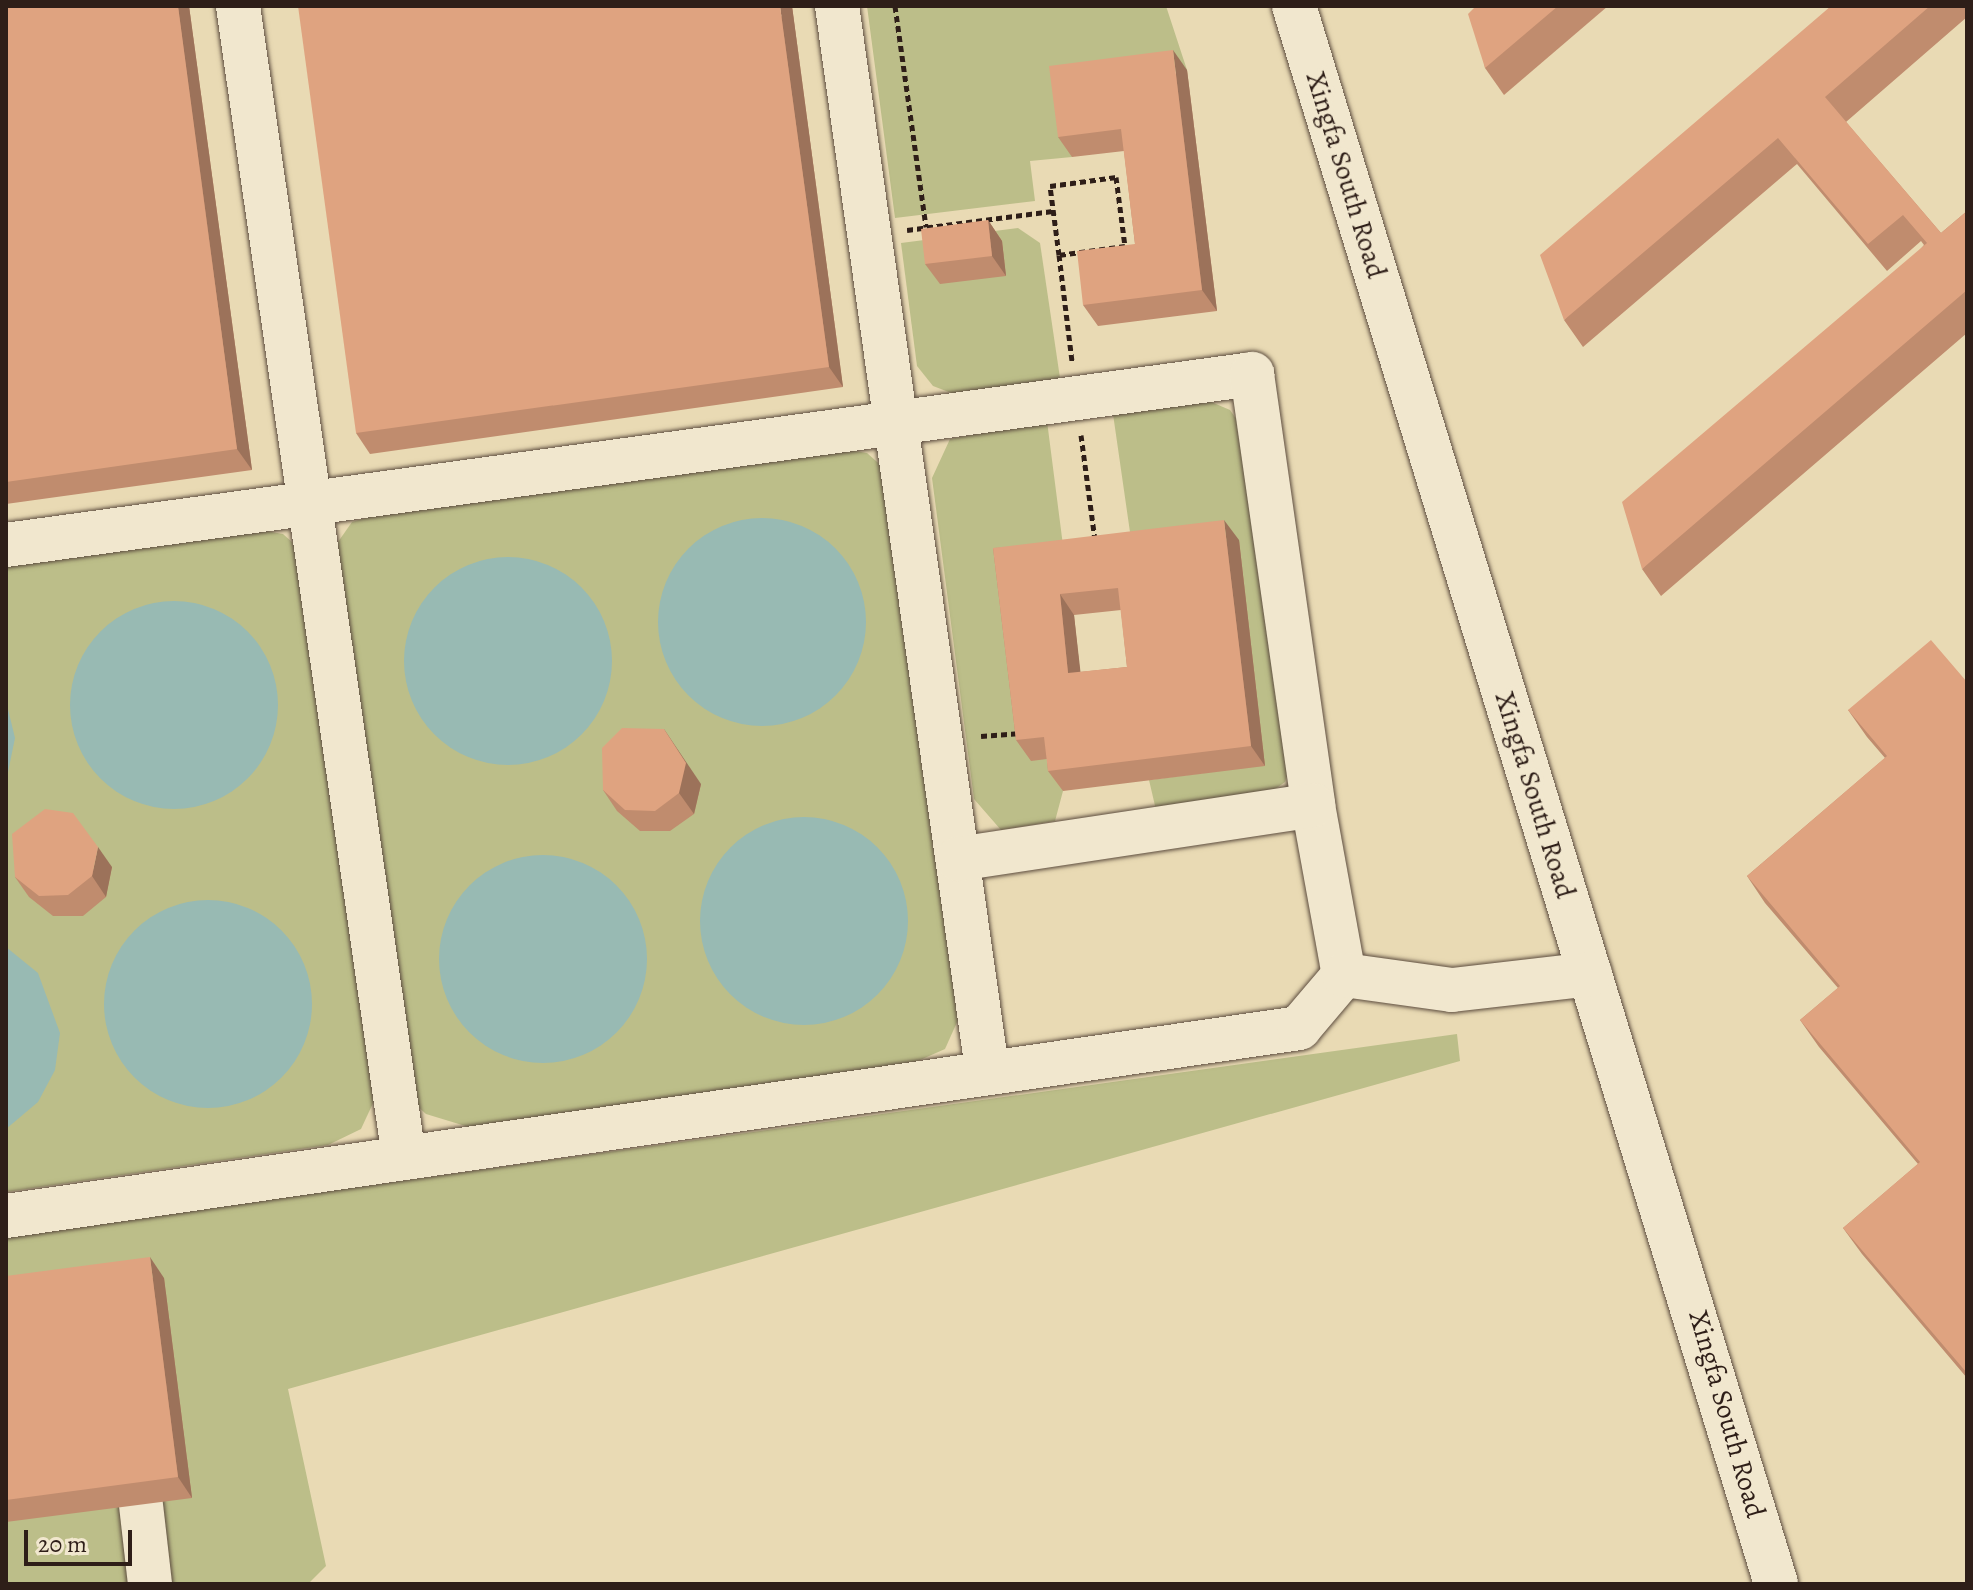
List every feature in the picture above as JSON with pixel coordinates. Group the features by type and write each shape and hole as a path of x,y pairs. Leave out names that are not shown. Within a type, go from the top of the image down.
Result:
{"street":[{"path":"238,6 307,504 404,1158"},
{"path":"837,6 987,1069"},
{"name":"Xingfa South Road","path":"1294,6 1776,1584"},
{"path":"6,545 1252,374 1313,805 1344,975"},
{"path":"958,859 1313,805"},
{"path":"1344,975 1452,990 1590,974"},
{"path":"6,1216 987,1069 1299,1028 1344,975"},
{"path":"141,1505 150,1584"}],"path":[{"path":"895,6 926,227"},
{"path":"1059,255 1125,246 1116,177 1050,186 1098,557"},
{"path":"870,235 1053,211"},
{"path":"941,740 1027,732"}],"green space":[{"path":"867,6 1166,6 1187,70 1064,87 1072,157 1030,161 1035,201 895,218"},
{"path":"1018,228 1040,243 1060,378 954,394 933,386 917,366 901,243"},
{"path":"1209,401 1230,410 1241,426 1291,764 1285,782 1271,792 1156,810 1149,780 1265,765 1133,553 1113,414"},
{"path":"1047,421 1065,561 1031,760 1059,757 1063,791 1055,821 1001,830 974,799 932,478 950,439"},
{"path":"837,448 867,453 885,469 960,983 958,1020 945,1049 911,1064 472,1128 426,1114 405,1095 332,571 338,542 352,522 376,515"},
{"path":"254,529 283,534 301,550 374,1101 361,1129 328,1145 6,1192 6,565"},
{"path":"1457,1034 1460,1061 288,1389 326,1566 308,1584 6,1584 6,1236"}],"water":[{"path":"762,518 802,526 836,548 858,582 866,622 858,662 836,696 802,718 762,726 722,718 688,696 666,662 658,622 666,582 688,548 722,526"},
{"path":"508,557 548,565 582,587 604,621 612,661 604,701 582,735 548,757 508,765 468,757 434,735 412,701 404,661 412,621 434,587 468,565"},
{"path":"174,601 214,609 248,631 270,665 278,705 270,745 248,779 214,801 174,809 134,801 100,779 78,745 70,705 78,665 100,631 134,609"},
{"path":"6,701 15,738 6,782"},
{"path":"804,817 844,825 878,847 900,881 908,921 900,961 878,995 844,1017 804,1025 764,1017 730,995 708,961 700,921 708,881 730,847 764,825"},
{"path":"543,855 583,863 617,885 639,919 647,959 639,999 617,1033 583,1055 543,1063 503,1055 469,1033 447,999 439,959 447,919 469,885 503,863"},
{"path":"208,900 248,908 282,930 304,964 312,1004 304,1044 282,1078 248,1100 208,1108 168,1100 134,1078 112,1044 104,1004 112,964 134,930 168,908"},
{"path":"6,947 38,973 60,1033 55,1070 38,1102 6,1129"}],"building":[{"path":"6,6 178,6 237,449 6,482"},
{"path":"298,6 780,6 829,367 356,433"},
{"path":"1476,6 1558,6 1485,68 1468,14"},
{"path":"1831,6 1930,6 1825,97 1941,233 1967,211 1967,290 1642,569 1622,502 1927,243 1903,215 1868,244 1778,138 1564,320 1540,255"},
{"path":"1173,50 1202,290 1083,305 1077,251 1135,244 1121,129 1058,137 1049,66"},
{"path":"988,220 992,256 925,264 921,229"},
{"path":"1224,520 1251,746 1048,771 1044,737 1016,740 993,548","holes":["1118,588 1127,667 1068,673 1060,594"]},
{"path":"1931,640 1967,682 1967,1373 1843,1228 1920,1162 1800,1020 1840,986 1747,876 1887,756 1848,710"},
{"path":"622,728 664,729 686,763 679,793 655,811 625,810 603,790 602,748"},
{"path":"45,809 73,813 98,847 92,876 68,895 39,896 15,877 12,834"},
{"path":"150,1257 178,1477 6,1500 6,1276"}]}
